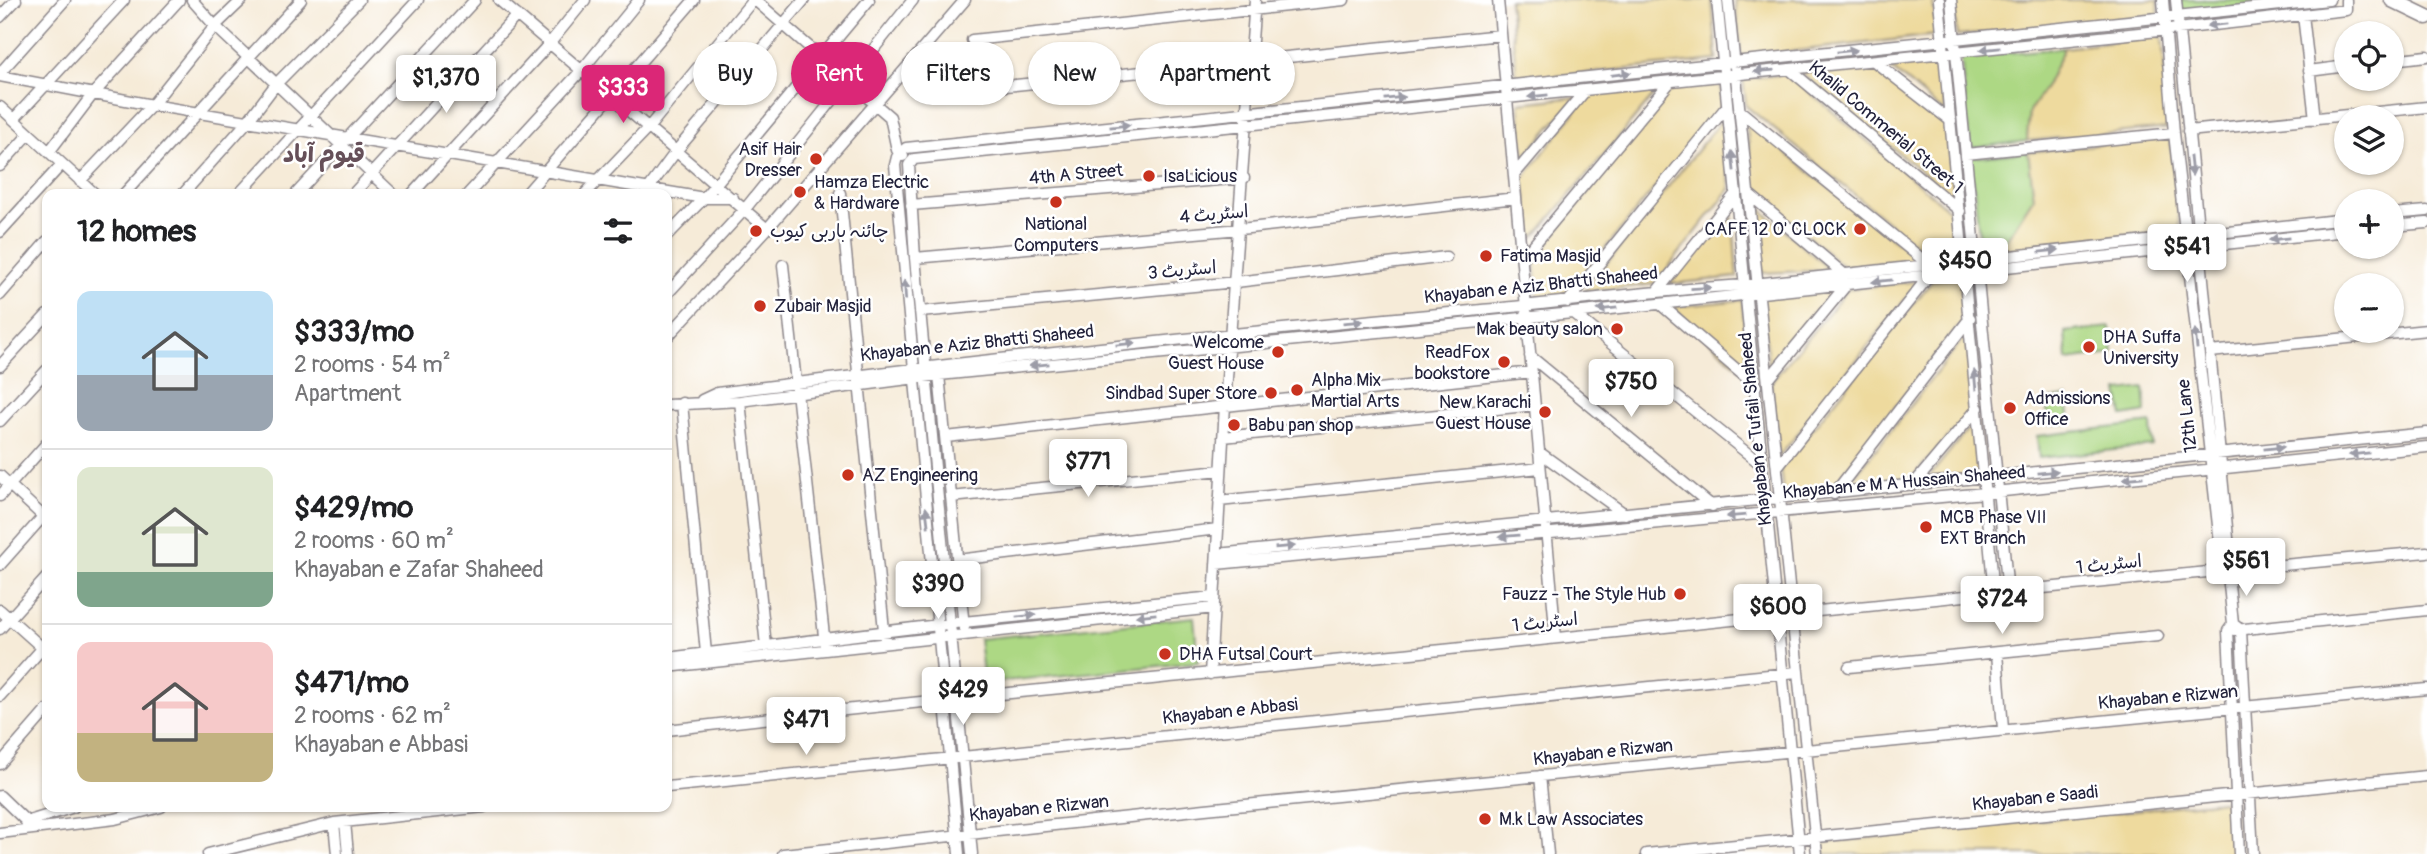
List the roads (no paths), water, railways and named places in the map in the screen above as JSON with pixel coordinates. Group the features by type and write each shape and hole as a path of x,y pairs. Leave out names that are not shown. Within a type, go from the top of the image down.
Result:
{"main road":[{"path":"2392,0 2427,17"}],"street":[{"path":"0,17 16,0"},
{"path":"65,0 0,75 47,86 330,135 345,142 397,146 549,170 639,189"},
{"path":"14,119 124,0"},
{"path":"49,152 93,94 178,0"},
{"path":"192,0 215,26 330,135"},
{"path":"80,180 152,105 215,26 242,0"},
{"path":"129,189 301,0"},
{"path":"187,189 248,121 276,83 359,0"},
{"path":"244,189 418,0"},
{"path":"301,189 475,0"},
{"path":"499,0 767,229"},
{"path":"417,189 550,43 585,0"},
{"path":"473,189 582,70 639,0"},
{"path":"531,189 614,96 694,0"},
{"path":"589,189 649,127 754,0 804,42"},
{"path":"648,189 677,150 804,0"},
{"path":"835,42 869,0"},
{"path":"878,42 913,0"},
{"path":"887,88 965,0"},
{"path":"972,40 1255,5 1343,0"},
{"path":"1498,0 1556,638"},
{"name":"Khayaban e Tufail Shaheed","path":"1717,0 1739,110 1749,194 1817,854"},
{"name":"Khayaban e Tufail Shaheed","path":"1728,0 1727,106 1800,854"},
{"path":"1939,0 1966,153 2008,593"},
{"path":"1948,40 1951,0"},
{"name":"12th Lane","path":"2163,0 2185,236 2246,707 2253,854"},
{"name":"12th Lane","path":"2176,0 2210,352 2214,454"},
{"path":"911,161 920,156 1506,87 1729,69 1948,40 2329,0"},
{"path":"903,151 1248,118 1507,99 1670,82 1729,69 1789,69 2166,31 2346,10 2346,0"},
{"path":"1253,42 1255,5"},
{"path":"358,189 517,15"},
{"path":"2303,15 2315,119"},
{"path":"1295,58 1502,35"},
{"path":"1950,53 1951,121 1994,594"},
{"path":"2404,59 2427,56"},
{"path":"1874,61 1951,121"},
{"path":"2309,71 2334,68"},
{"name":"Khalid Commerial Street 1","path":"1789,69 1960,211"},
{"path":"1014,86 1135,74"},
{"path":"1521,259 1670,82"},
{"path":"1514,175 1585,91"},
{"path":"672,231 704,198 791,95"},
{"path":"672,289 745,209 826,105"},
{"path":"672,332 767,229 872,105"},
{"path":"876,105 890,117 903,151 911,161 911,205 920,312 919,372"},
{"path":"1210,674 1225,405 1249,105"},
{"path":"1568,302 1727,106"},
{"path":"0,107 88,189"},
{"path":"2188,131 2427,107"},
{"path":"1739,110 1928,264"},
{"path":"1966,153 2174,133"},
{"path":"0,166 29,134"},
{"path":"345,142 371,174 388,189"},
{"path":"903,151 895,165 919,372 951,702 961,753 972,854"},
{"path":"0,232 62,164"},
{"name":"4th A Street","path":"911,205 1244,177"},
{"path":"1658,290 1737,192"},
{"path":"841,193 885,638"},
{"path":"672,194 733,198"},
{"path":"1749,194 1845,279 1768,380"},
{"name":"اسٹریٹ 4","path":"915,258 1240,229 1516,198"},
{"path":"2404,213 2427,211"},
{"name":"Khayaban e Aziz Bhatti Shaheed","path":"1845,279 1976,258 2334,220"},
{"path":"2404,225 2427,223"},
{"name":"Khayaban e Aziz Bhatti Shaheed","path":"672,404 740,401 858,374 919,372 1232,333 1526,312 1573,313 1845,279 1928,276 2334,233"},
{"path":"0,295 42,248"},
{"name":"اسٹریٹ 3","path":"920,312 1236,282 1446,257"},
{"path":"783,265 825,644"},
{"path":"1777,467 1928,276"},
{"name":"Khayaban e Aziz Bhatti Shaheed","path":"699,401 717,393 859,387 919,372 939,375 1526,312 1568,302 1658,290 1745,290"},
{"path":"1660,304 1756,386"},
{"path":"1573,313 1762,465"},
{"path":"1834,494 1970,318"},
{"path":"0,366 42,320"},
{"path":"2210,352 2427,330"},
{"path":"1530,356 1712,506"},
{"path":"946,437 1532,372"},
{"path":"0,421 42,375"},
{"path":"939,375 964,628"},
{"path":"740,401 766,646"},
{"path":"682,403 706,653"},
{"path":"1223,437 1535,405"},
{"path":"1913,485 1978,408"},
{"name":"Khayaban e M A Hussain Shaheed","path":"1546,528 1625,514 2427,433"},
{"name":"Khayaban e M A Hussain Shaheed","path":"1217,559 1546,528 1767,513 1997,492 2427,447"},
{"path":"0,496 42,449"},
{"path":"1539,452 1625,514"},
{"path":"1220,501 1540,468"},
{"path":"951,497 1221,470"},
{"path":"0,477 42,513"},
{"path":"0,565 42,521"},
{"path":"957,560 1218,529"},
{"name":"اسٹریٹ 1","path":"672,730 2427,552"},
{"path":"0,629 42,583"},
{"path":"672,666 944,630 1214,603"},
{"path":"0,610 42,645"},
{"path":"2234,627 2427,610"},
{"name":"12th Lane","path":"2234,627 2233,709 2239,854"},
{"path":"1849,667 2158,636"},
{"path":"672,658 766,646 825,644"},
{"path":"0,696 42,652"},
{"path":"1997,653 2003,729"},
{"name":"Khayaban e Abbasi","path":"672,786 949,754 1797,670"},
{"name":"Khayaban e Rizwan","path":"783,854 970,832 2427,689"},
{"path":"951,702 949,754 958,854"},
{"path":"0,764 42,716"},
{"path":"1540,776 1548,854"},
{"name":"Khayaban e Saadi","path":"1646,854 2427,776"},
{"path":"0,796 31,825"},
{"path":"31,825 62,812"},
{"path":"0,832 31,825 115,819 142,812"},
{"path":"208,854 340,822 436,812"},
{"path":"337,854 340,822"},
{"path":"340,822 348,854"}],"place":[{"name":"Asif Hair Dresser","path":"816,159"},
{"name":"IsaLicious","path":"1149,176"},
{"name":"Hamza Electric & Hardware","path":"800,192"},
{"name":"National Computers","path":"1056,202"},
{"name":"CAFE 12 O' CLOCK","path":"1860,229"},
{"name":"چائنہ باربی کیوب","path":"756,231"},
{"name":"Fatima Masjid","path":"1486,256"},
{"name":"Zubair Masjid","path":"760,306"},
{"name":"Mak beauty salon","path":"1617,329"},
{"name":"DHA Suffa University","path":"2089,347"},
{"name":"Welcome Guest House","path":"1278,352"},
{"name":"ReadFox bookstore","path":"1504,362"},
{"name":"Alpha Mix Martial Arts","path":"1297,390"},
{"name":"Sindbad Super Store","path":"1271,393"},
{"name":"Admissions Office","path":"2010,408"},
{"name":"New Karachi Guest House","path":"1545,412"},
{"name":"Babu pan shop","path":"1234,425"},
{"name":"AZ Engineering","path":"848,475"},
{"name":"MCB Phase VII EXT Branch","path":"1926,527"},
{"name":"Fauzz - The Style Hub","path":"1680,594"},
{"name":"DHA Futsal Court","path":"1165,654"},
{"name":"M.k Law Associates","path":"1485,819"}],"district":[{"name":"قیوم آباد","path":"324,154"}]}
